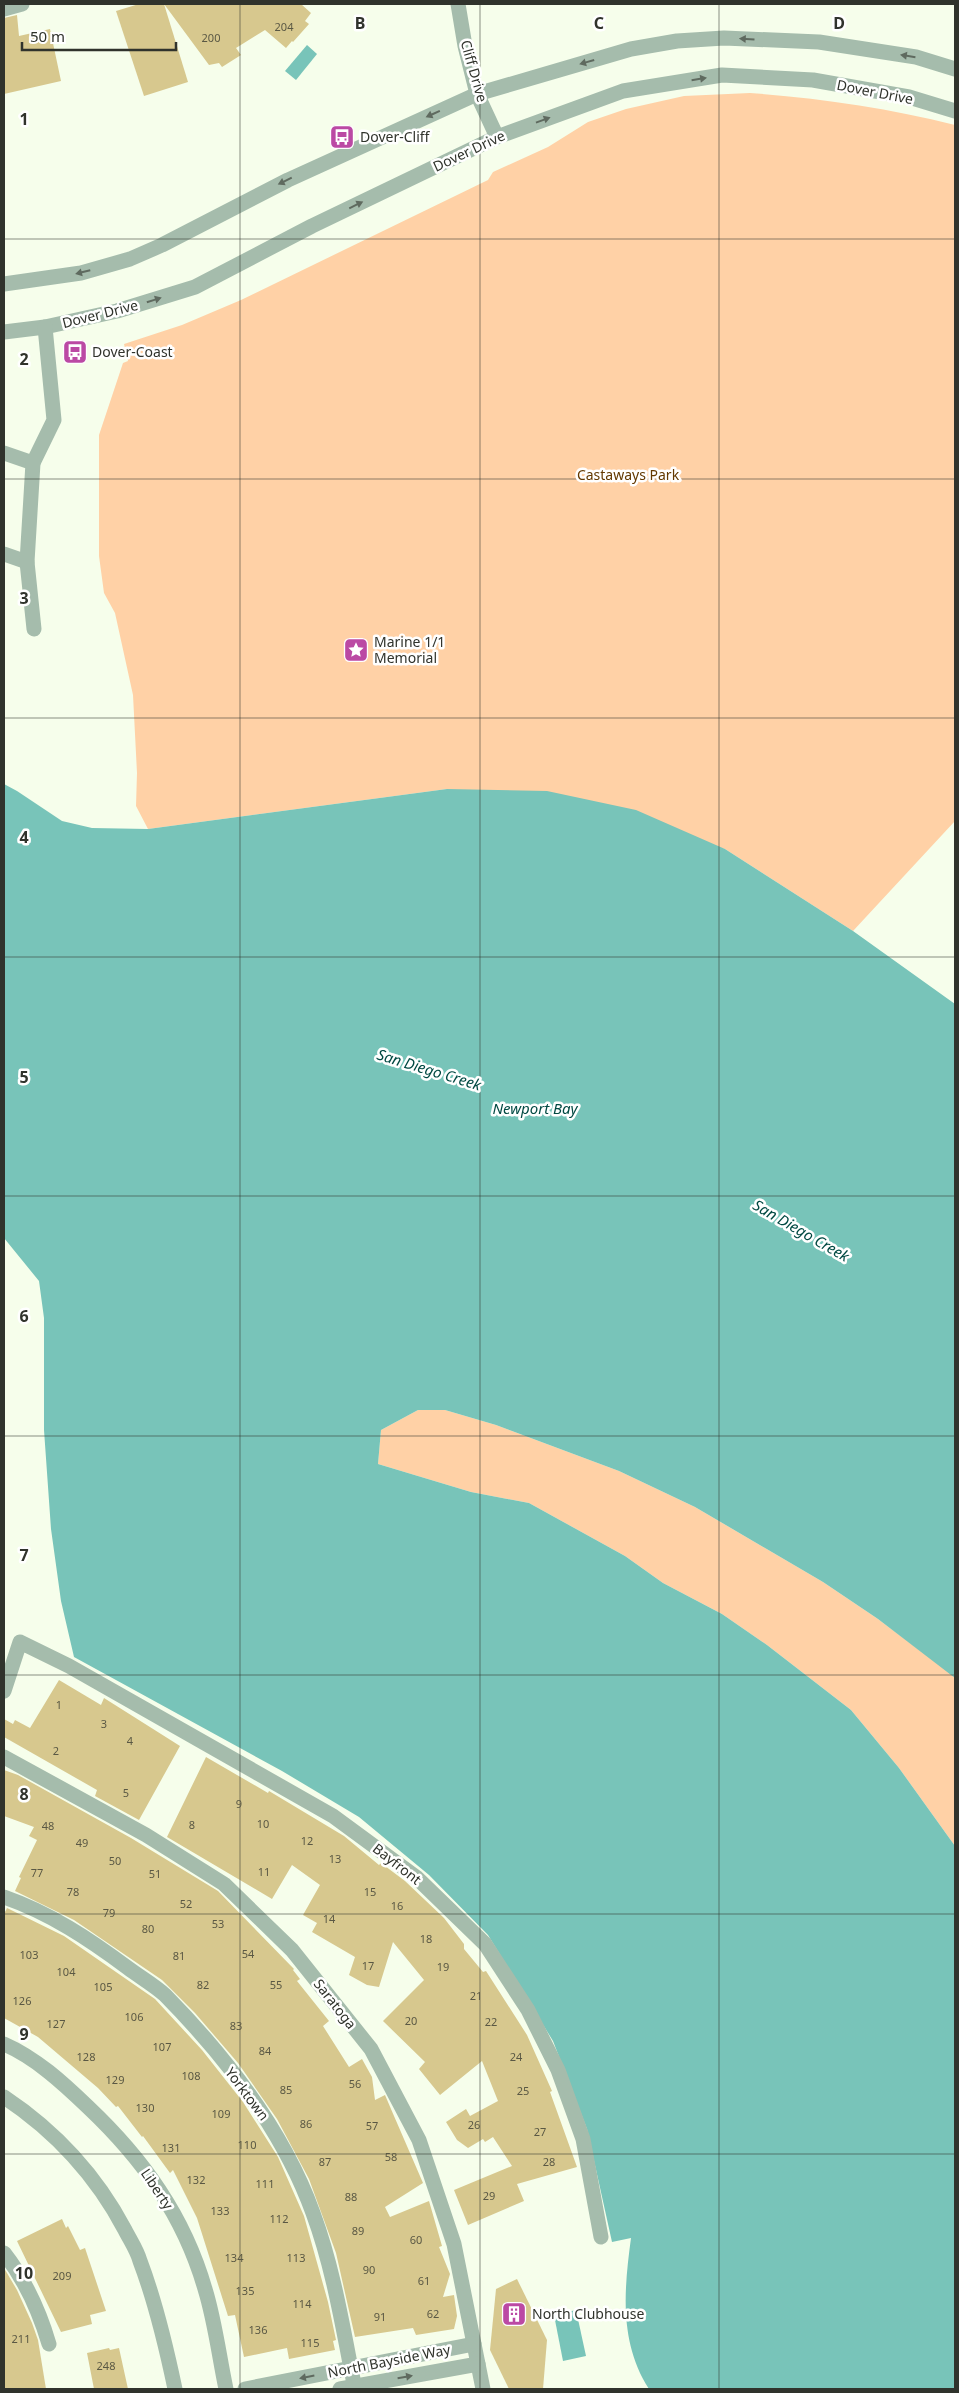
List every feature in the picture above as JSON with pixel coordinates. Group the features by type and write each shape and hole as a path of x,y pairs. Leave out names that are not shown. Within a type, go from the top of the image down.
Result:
{"street":[{"path":"4,8 22,4"},
{"name":"Cliff Drive","path":"458,4 465,46 477,94 497,137"},
{"path":"4,284 81,273 130,259 162,245 288,180 477,94 631,49 677,41 724,38 819,42 916,57 955,69"},
{"name":"Dover Drive","path":"4,332 45,328 117,311 195,287 312,226 497,137 624,91 722,75 813,80 908,97 955,110"},
{"path":"34,629 27,562 33,463 54,420 45,328"},
{"path":"4,453 33,463"},
{"path":"4,554 27,562"},
{"name":"Bayfront","path":"4,1690 20,1642 69,1666 333,1816 416,1876 486,1944 528,2010 558,2070 583,2139 601,2238"},
{"name":"Saratoga","path":"4,1757 146,1835 224,1884 292,1950 371,2049 419,2140 454,2244 483,2389"},
{"name":"Yorktown","path":"4,1897 23,1903 75,1930 163,1994 235,2075 275,2131 312,2211 335,2283 351,2368 349,2388"},
{"name":"Liberty","path":"4,2044 15,2049 64,2083 110,2128 157,2183 183,2230 206,2289 226,2389"},
{"path":"4,2097 31,2115 78,2159 112,2205 140,2259 163,2332 175,2389"},
{"path":"4,2253 20,2273 39,2311 49,2344"},
{"name":"North Bayside Way","path":"245,2389 474,2344"},
{"name":"North Bayside Way","path":"349,2388 478,2364"}],"green space":[{"name":"Castaways Park","path":"750,93 853,105 955,125 955,821 853,931 725,849 447,789 148,829 136,806 137,773 133,695 115,613 104,593 99,556 99,435 123,363 128,361 124,344 182,325 241,300 488,180 493,172 548,147 588,122 626,109 684,96"},
{"path":"418,1410 445,1410 496,1425 619,1471 695,1507 823,1582 878,1619 950,1673 955,1678 955,1846 899,1768 851,1710 767,1645 722,1614 663,1583 625,1556 529,1503 471,1492 378,1464 381,1430"}],"water":[{"path":"307,45 317,54 296,80 285,71"},
{"name":"Newport Bay","path":"4,784 62,821 92,828 148,829 447,789 547,791 636,810 725,849 853,931 955,1004 955,1678 878,1619 823,1582 695,1507 619,1471 496,1425 445,1410 418,1410 381,1430 378,1464 471,1492 529,1503 625,1556 663,1583 722,1614 767,1645 851,1710 899,1768 955,1846 955,2389 649,2389 639,2371 628,2334 626,2296 631,2238 612,2242 587,2129 553,2041 488,1935 429,1875 359,1817 282,1771 74,1657 61,1601 51,1529 44,1430 44,1318 39,1281 4,1238"},
{"path":"576,2310 586,2356 563,2361 554,2315"}],"building":[{"path":"139,4 164,4 188,82 144,96 116,11"},
{"path":"164,4 301,4 311,13 305,21 309,24 286,48 265,30 236,48 241,55 222,67 219,63 209,65"},
{"path":"17,15 19,36 50,29 61,81 4,94 4,18"},
{"path":"59,1680 101,1705 104,1698 180,1746 139,1820 95,1796 97,1790 4,1737 4,1719 13,1724 15,1720 30,1728"},
{"path":"206,1757 268,1793 269,1791 344,1836 379,1865 381,1863 405,1881 444,1918 464,1944 464,1949 483,1972 486,1971 527,2035 552,2091 550,2092 577,2167 517,2184 524,2201 468,2225 454,2190 512,2166 493,2137 485,2142 483,2139 468,2148 457,2140 446,2122 466,2109 470,2116 498,2101 482,2061 440,2095 419,2069 425,2062 383,2021 424,1980 393,1942 379,1987 367,1985 349,1975 355,1957 312,1932 317,1923 303,1915 320,1885 292,1865 272,1899 167,1837"},
{"path":"4,1770 18,1775 131,1838 218,1891 294,1969 300,1979 297,1981 329,2021 323,2026 349,2067 362,2059 372,2077 375,2100 385,2095 423,2183 385,2207 390,2217 429,2201 442,2246 439,2247 450,2274 443,2297 454,2295 457,2316 454,2329 416,2335 413,2328 355,2337 336,2253 309,2179 277,2119 238,2063 195,2013 162,1980 74,1920 15,1891 21,1878 19,1877 37,1840 29,1836 34,1827 4,1816"},
{"path":"7,1908 64,1936 155,1999 202,2050 243,2102 278,2157 304,2216 328,2302 336,2340 333,2341 335,2350 289,2359 287,2348 244,2357 235,2315 228,2316 197,2218 173,2170 170,2173 118,2106 116,2107 98,2088 38,2037 4,2018 4,1914"},
{"path":"62,2219 66,2228 68,2226 80,2250 85,2248 106,2311 90,2315 92,2324 61,2332 17,2241"},
{"path":"4,2268 17,2290 38,2340 46,2389 4,2389"},
{"name":"North Clubhouse","path":"517,2279 547,2340 543,2389 509,2389 490,2350 496,2289"},
{"path":"109,2348 110,2350 119,2348 128,2389 94,2389 87,2353"}],"place":[{"name":"Dover-Cliff","path":"342,137"},
{"name":"Dover-Coast","path":"75,352"},
{"name":"Marine 1/1 Memorial","path":"356,650"},
{"name":"North Clubhouse","path":"514,2314"}],"water label":[{"name":"San Diego Creek","path":"429,1070"},
{"name":"San Diego Creek","path":"801,1231"}]}
